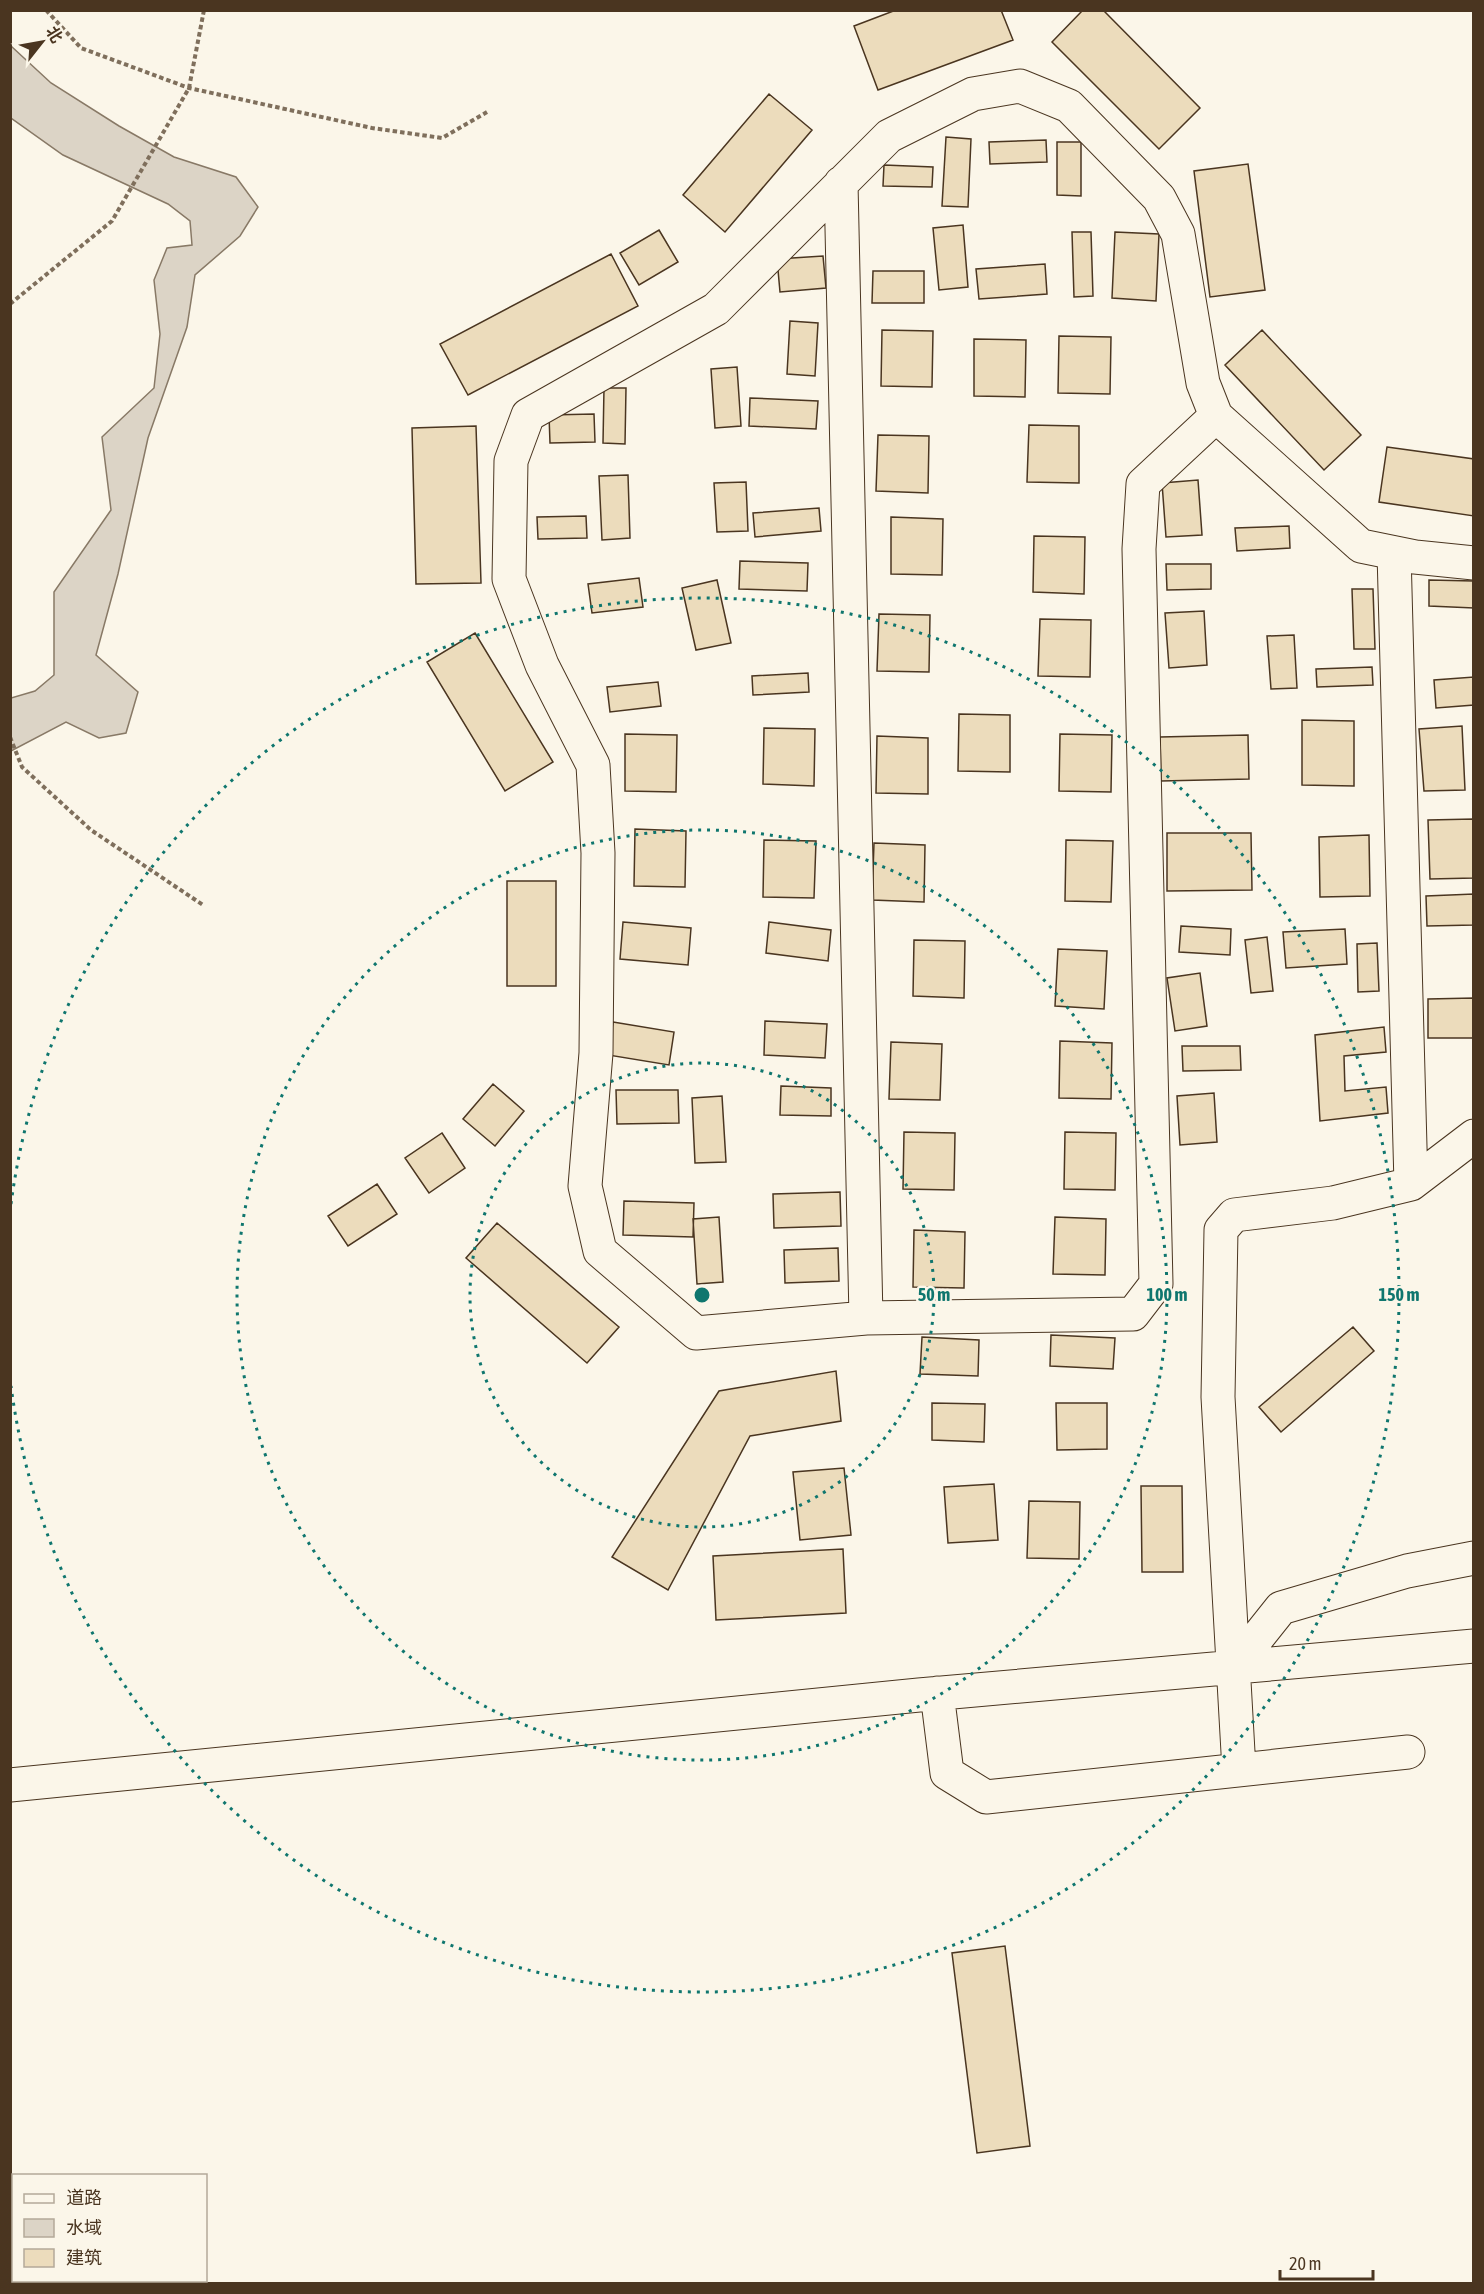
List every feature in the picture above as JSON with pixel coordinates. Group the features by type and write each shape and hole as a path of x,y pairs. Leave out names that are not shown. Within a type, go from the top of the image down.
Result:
{"street":[{"path":"1216,416 1143,484 1139,561 1156,1284 1133,1314 866,1318 696,1333 600,1251 585,1185 596,1053 598,853 593,765 542,665 509,579 511,461 528,415 716,309 889,135 973,94 1020,86 1069,106 1159,198 1178,234 1203,383 1216,416 1361,546 1394,553 1473,563"},
{"path":"841,183 866,1318"},
{"path":"1394,553 1411,1184"},
{"path":"1239,1770 1218,1397 1221,1230 1234,1215 1333,1203 1411,1184 1473,1136"},
{"path":"1234,1667 1281,1608 1407,1571 1473,1558"},
{"path":"12,1783 937,1694 1473,1646"},
{"path":"937,1694 947,1773 986,1797 1408,1752"}],"path":[{"path":"46,10 81,48 189,87 372,128 442,138 487,112"},
{"path":"10,304 112,221 189,87 204,10"},
{"path":"10,736 22,767 91,830 203,905"}],"water":[{"path":"11,46 51,83 119,126 174,157 236,177 258,207 240,236 195,275 187,327 148,438 118,574 96,655 138,692 126,733 99,738 66,722 11,751 11,698 35,691 54,675 54,592 111,510 102,437 154,388 160,334 154,280 167,248 192,245 190,221 168,204 63,155 11,118"}],"building":[{"path":"896,10 1001,10 1013,40 878,90 854,26"},
{"path":"1083,10 1103,10 1200,108 1159,149 1052,42"},
{"path":"769,94 812,130 725,232 683,195"},
{"path":"946,137 971,139 968,207 942,206"},
{"path":"1046,140 1047,162 990,164 989,142"},
{"path":"1057,142 1081,142 1081,196 1057,195"},
{"path":"1248,164 1265,290 1210,297 1194,171"},
{"path":"884,165 933,167 932,187 883,186"},
{"path":"963,225 968,287 939,290 933,228"},
{"path":"659,230 678,262 639,285 620,253"},
{"path":"1072,232 1091,232 1093,296 1074,297"},
{"path":"1115,232 1159,234 1156,301 1112,298"},
{"path":"611,254 638,306 468,395 440,344"},
{"path":"823,256 826,288 780,292 777,259"},
{"path":"1045,264 1047,294 979,299 976,269"},
{"path":"873,271 924,271 924,303 872,303"},
{"path":"790,321 818,323 815,376 787,374"},
{"path":"882,330 933,331 932,387 881,386"},
{"path":"1262,330 1361,435 1324,470 1225,365"},
{"path":"1059,336 1111,337 1110,394 1058,393"},
{"path":"974,339 1026,340 1025,397 974,396"},
{"path":"737,367 741,426 715,428 711,369"},
{"path":"604,388 626,388 625,444 603,443"},
{"path":"750,398 818,401 816,429 749,426"},
{"path":"594,414 595,442 550,443 549,415"},
{"path":"1029,425 1079,426 1079,483 1027,482"},
{"path":"476,426 481,583 416,584 412,428"},
{"path":"878,435 929,436 928,493 876,491"},
{"path":"1387,447 1474,459 1474,516 1379,502"},
{"path":"628,475 630,538 602,540 599,476"},
{"path":"1198,480 1202,535 1166,537 1162,483"},
{"path":"746,482 748,531 717,532 714,483"},
{"path":"819,508 821,531 755,537 753,513"},
{"path":"586,516 587,538 538,539 537,517"},
{"path":"891,517 943,519 942,575 891,574"},
{"path":"1289,526 1290,548 1237,551 1235,528"},
{"path":"1034,536 1085,537 1084,594 1033,592"},
{"path":"740,561 808,563 807,591 739,589"},
{"path":"1166,564 1211,564 1211,589 1167,590"},
{"path":"639,578 643,607 592,613 588,584"},
{"path":"717,580 731,643 696,650 682,588"},
{"path":"1429,580 1474,581 1474,608 1429,606"},
{"path":"1352,589 1373,589 1375,649 1354,649"},
{"path":"1204,611 1207,665 1169,668 1165,613"},
{"path":"879,614 930,615 929,672 877,671"},
{"path":"1040,619 1091,620 1090,677 1038,676"},
{"path":"475,633 553,762 505,791 427,662"},
{"path":"1294,635 1297,688 1271,689 1267,636"},
{"path":"1372,667 1373,685 1317,687 1316,669"},
{"path":"808,673 809,692 753,695 752,676"},
{"path":"1474,677 1474,705 1436,708 1434,680"},
{"path":"658,682 661,706 610,712 607,687"},
{"path":"959,714 1010,715 1010,772 958,771"},
{"path":"1302,720 1354,721 1354,786 1302,785"},
{"path":"1462,726 1465,790 1424,791 1419,729"},
{"path":"764,728 815,729 814,786 763,784"},
{"path":"625,734 677,735 676,792 625,791"},
{"path":"1060,734 1112,735 1111,792 1059,791"},
{"path":"1248,735 1249,779 1161,781 1160,737"},
{"path":"877,736 928,738 928,794 876,793"},
{"path":"1474,819 1474,878 1430,879 1428,820"},
{"path":"635,829 686,831 685,887 634,886"},
{"path":"1167,833 1251,833 1252,890 1167,891"},
{"path":"1369,835 1370,896 1320,897 1319,837"},
{"path":"764,840 816,841 814,898 763,897"},
{"path":"1066,840 1113,841 1111,902 1065,901"},
{"path":"874,843 925,845 924,902 872,900"},
{"path":"507,881 556,881 556,986 507,986"},
{"path":"1474,894 1474,925 1427,926 1426,896"},
{"path":"623,922 691,928 688,965 620,959"},
{"path":"769,922 831,930 828,961 766,953"},
{"path":"1181,926 1231,929 1230,955 1179,952"},
{"path":"1345,929 1347,964 1286,968 1283,932"},
{"path":"1267,937 1273,991 1251,993 1245,940"},
{"path":"914,940 965,941 964,998 913,996"},
{"path":"1377,943 1379,991 1358,992 1357,944"},
{"path":"1058,949 1107,951 1104,1009 1055,1006"},
{"path":"1200,973 1207,1026 1175,1031 1167,978"},
{"path":"1474,998 1474,1038 1428,1038 1428,999"},
{"path":"765,1021 827,1024 825,1058 764,1055"},
{"path":"613,1022 674,1032 669,1065 608,1055"},
{"path":"1384,1027 1386,1052 1344,1056 1345,1091 1386,1087 1388,1113 1320,1121 1315,1035"},
{"path":"1060,1041 1112,1043 1111,1099 1059,1098"},
{"path":"891,1042 942,1044 940,1100 889,1099"},
{"path":"1182,1046 1240,1046 1241,1070 1183,1071"},
{"path":"493,1084 524,1111 495,1146 463,1119"},
{"path":"781,1086 831,1088 831,1116 780,1115"},
{"path":"616,1090 678,1090 679,1123 617,1124"},
{"path":"1214,1093 1217,1142 1180,1145 1177,1096"},
{"path":"722,1096 726,1162 695,1163 692,1098"},
{"path":"904,1132 955,1133 954,1190 903,1189"},
{"path":"1065,1132 1116,1133 1115,1190 1064,1189"},
{"path":"442,1133 465,1168 429,1193 405,1158"},
{"path":"377,1184 397,1214 348,1246 328,1216"},
{"path":"840,1192 841,1226 774,1228 773,1194"},
{"path":"624,1201 694,1203 693,1237 623,1235"},
{"path":"719,1217 723,1282 697,1284 693,1219"},
{"path":"1055,1217 1106,1219 1105,1275 1053,1274"},
{"path":"497,1223 619,1327 587,1363 466,1258"},
{"path":"914,1230 965,1232 964,1288 913,1287"},
{"path":"838,1248 839,1281 785,1283 784,1250"},
{"path":"1353,1327 1374,1351 1281,1432 1259,1407"},
{"path":"1051,1335 1115,1338 1113,1369 1050,1366"},
{"path":"922,1337 979,1340 978,1376 920,1374"},
{"path":"836,1371 841,1421 750,1436 668,1590 612,1557 719,1391"},
{"path":"932,1403 985,1404 984,1442 932,1440"},
{"path":"1056,1403 1107,1403 1107,1449 1057,1450"},
{"path":"844,1468 851,1535 800,1540 793,1472"},
{"path":"994,1484 998,1540 948,1543 944,1487"},
{"path":"1141,1486 1182,1486 1183,1572 1142,1572"},
{"path":"1029,1501 1080,1502 1079,1559 1027,1558"},
{"path":"843,1549 846,1613 716,1620 713,1556"},
{"path":"1005,1946 1030,2146 977,2153 952,1953"}]}
